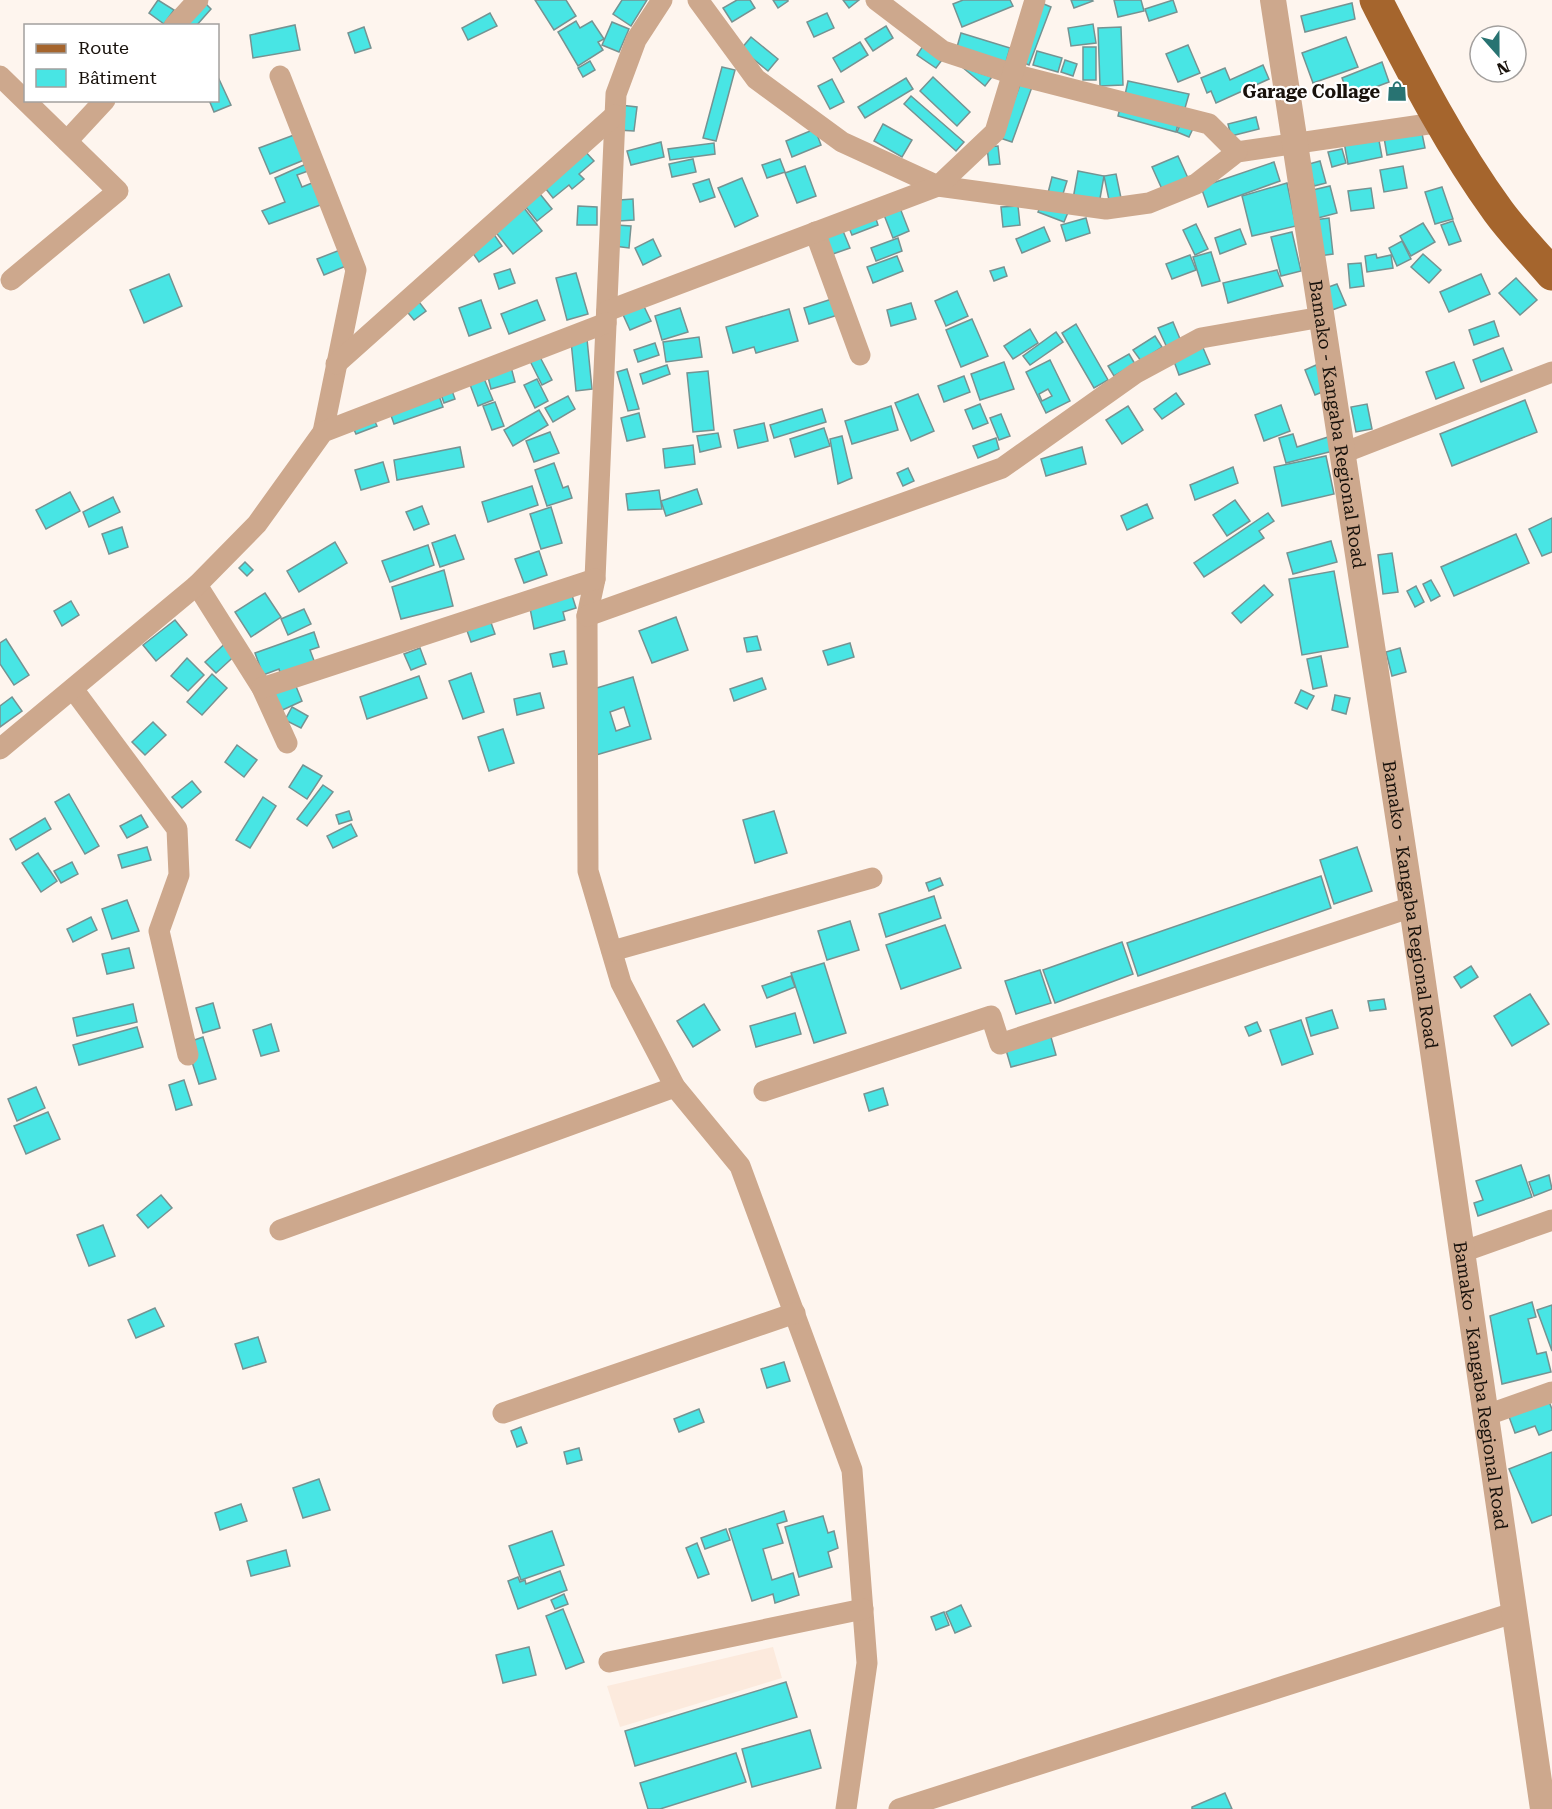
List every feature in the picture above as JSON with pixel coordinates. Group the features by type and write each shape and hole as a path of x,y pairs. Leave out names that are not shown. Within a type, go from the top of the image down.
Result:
{"main road":[{"path":"1376,0 1442,122 1499,212 1552,274"}],"street":[{"path":"176,24 198,0"},
{"path":"662,0 636,40 616,94 595,579 587,616 588,872 621,983 675,1087 740,1166 852,1470 867,1663 846,1809"},
{"path":"698,0 756,79 842,142 938,186 1106,209 1149,203 1196,184 1237,152 1442,122"},
{"path":"876,0 943,51 1013,74 1209,124 1237,152"},
{"path":"323,432 815,232 938,186 995,132 1035,0"},
{"name":"Bamako - Kangaba Regional Road","path":"1273,0 1412,907 1544,1809"},
{"path":"0,76 24,99"},
{"path":"0,749 197,585 257,524 323,432 356,270 280,76"},
{"path":"11,280 118,191 27,102"},
{"path":"67,141 103,102"},
{"path":"336,363 615,115"},
{"path":"815,232 860,355"},
{"path":"587,616 1002,468 1136,373 1201,338 1322,317"},
{"path":"1343,453 1552,372"},
{"path":"261,688 595,579"},
{"path":"197,585 261,688 287,743"},
{"path":"73,689 177,829 179,875 159,931 188,1055"},
{"path":"612,951 872,878"},
{"path":"764,1091 992,1016 1000,1044 1412,907"},
{"path":"280,1230 675,1087"},
{"path":"1462,1252 1552,1220"},
{"path":"503,1413 795,1313"},
{"path":"1486,1415 1552,1392"},
{"path":"609,1662 863,1609"},
{"path":"899,1809 1516,1612"}],"shaded area":[{"path":"773,1647 782,1678 620,1727 607,1686"}],"building":[{"path":"158,0 174,10 164,24 149,13"},
{"path":"202,0 211,9 198,24 187,24"},
{"path":"535,0 566,0 576,16 554,30"},
{"path":"622,0 647,0 631,26 613,14"},
{"path":"737,0 750,0 755,8 732,22 723,8"},
{"path":"773,0 788,0 788,1 778,8"},
{"path":"843,0 859,0 849,8"},
{"path":"963,0 1010,0 1013,6 962,27 953,4"},
{"path":"1071,0 1092,0 1093,1 1074,8"},
{"path":"1114,0 1141,0 1144,11 1118,17"},
{"path":"1173,0 1177,12 1149,21 1145,9"},
{"path":"1039,2 1051,7 1029,65 1017,60"},
{"path":"1352,3 1355,19 1305,32 1301,16"},
{"path":"490,13 497,26 468,40 462,28"},
{"path":"827,13 834,28 814,37 807,22"},
{"path":"576,21 580,28 592,21 604,39 598,42 603,50 578,66 558,32"},
{"path":"612,22 629,29 619,52 602,45"},
{"path":"1093,24 1096,43 1071,46 1068,28"},
{"path":"295,25 300,50 253,58 250,35"},
{"path":"886,26 893,38 873,51 865,39"},
{"path":"364,27 371,48 355,53 348,33"},
{"path":"1121,27 1123,85 1100,86 1098,28"},
{"path":"961,33 1010,48 1006,62 957,47"},
{"path":"751,37 778,59 768,71 741,49"},
{"path":"1346,37 1358,67 1313,83 1302,53"},
{"path":"860,42 868,55 841,72 833,58"},
{"path":"925,43 945,56 936,68 917,55"},
{"path":"1188,45 1200,73 1178,82 1166,54"},
{"path":"1083,47 1096,47 1096,80 1083,80"},
{"path":"1037,51 1062,58 1058,72 1033,65"},
{"path":"1065,60 1077,64 1073,76 1061,72"},
{"path":"590,61 595,70 583,77 578,68"},
{"path":"1382,62 1389,82 1349,97 1342,78"},
{"path":"1263,65 1269,79 1216,103 1211,91 1207,93 1201,78 1225,68 1230,80"},
{"path":"722,67 735,70 716,141 703,138"},
{"path":"962,67 992,77 985,86"},
{"path":"933,77 970,112 957,126 920,91"},
{"path":"906,78 913,89 865,118 858,107"},
{"path":"219,79 231,105 214,112 210,102 219,102"},
{"path":"832,79 844,102 830,109 818,86"},
{"path":"1128,81 1189,94 1185,108 1125,95"},
{"path":"1021,82 1032,87 1012,142 1000,138"},
{"path":"911,96 964,142 956,151 904,104"},
{"path":"1122,100 1180,116 1176,132 1118,116"},
{"path":"620,105 637,107 634,131 617,130"},
{"path":"1184,116 1196,122 1189,137 1177,132"},
{"path":"1256,117 1259,129 1231,136 1228,124"},
{"path":"1419,119 1425,148 1387,155 1382,126"},
{"path":"883,124 912,140 902,157 874,141"},
{"path":"815,129 821,145 792,157 786,141"},
{"path":"294,135 304,160 270,174 259,148"},
{"path":"1378,135 1382,157 1348,164 1344,142"},
{"path":"661,142 664,157 631,165 627,151"},
{"path":"714,143 715,154 670,160 668,149"},
{"path":"998,146 1000,164 989,165 987,147"},
{"path":"583,149 594,161 579,174 584,179 572,189 569,185 553,198 542,184"},
{"path":"1342,149 1346,163 1332,167 1328,152"},
{"path":"1178,156 1188,178 1162,189 1152,167"},
{"path":"693,159 696,172 672,177 669,164"},
{"path":"780,159 785,172 767,178 762,165"},
{"path":"1320,161 1326,183 1314,186 1309,164"},
{"path":"1274,162 1280,181 1208,207 1201,187"},
{"path":"306,164 323,204 269,224 262,211 285,202 275,178","holes":["308,171 312,183 302,187 297,175"]},
{"path":"805,166 816,196 797,203 785,173"},
{"path":"1403,166 1407,188 1384,192 1380,170"},
{"path":"1078,171 1104,176 1099,204 1073,199"},
{"path":"1116,174 1121,198 1109,200 1104,176"},
{"path":"1052,177 1067,181 1062,197 1048,193"},
{"path":"742,178 758,216 735,227 718,188"},
{"path":"709,179 715,197 700,202 693,184"},
{"path":"1287,183 1296,226 1252,236 1242,196"},
{"path":"1330,186 1337,213 1314,219 1308,191"},
{"path":"1442,187 1453,219 1435,224 1425,192"},
{"path":"1371,188 1374,208 1351,211 1348,191"},
{"path":"536,189 552,209 537,221 521,201"},
{"path":"633,199 634,220 619,221 619,200"},
{"path":"1043,200 1069,210 1064,222 1038,212"},
{"path":"578,206 597,207 597,225 577,225"},
{"path":"1018,206 1020,225 1003,227 1001,207"},
{"path":"524,208 542,231 513,254 494,230"},
{"path":"900,208 909,231 893,238 884,215"},
{"path":"874,213 878,225 852,235 847,223"},
{"path":"1086,218 1090,233 1066,241 1061,225"},
{"path":"1329,218 1333,254 1319,256 1314,220"},
{"path":"1453,221 1461,241 1449,245 1441,225"},
{"path":"1423,223 1435,242 1411,256 1400,236"},
{"path":"1196,224 1208,249 1195,255 1183,230"},
{"path":"616,225 631,226 629,248 614,246"},
{"path":"841,226 850,248 830,255 822,233"},
{"path":"1044,227 1050,241 1022,253 1016,239"},
{"path":"1240,229 1246,244 1220,254 1215,238"},
{"path":"1292,232 1301,271 1281,276 1271,237"},
{"path":"493,233 502,246 479,262 470,249"},
{"path":"898,238 902,251 876,261 871,248"},
{"path":"653,239 661,256 643,265 635,248"},
{"path":"1402,241 1411,259 1397,266 1389,248"},
{"path":"340,250 346,266 324,275 317,259"},
{"path":"1211,252 1220,281 1202,286 1193,257"},
{"path":"1376,254 1377,258 1391,255 1393,268 1367,272 1365,256"},
{"path":"1423,254 1441,270 1429,283 1411,267"},
{"path":"1190,255 1196,270 1172,279 1166,264"},
{"path":"897,256 903,271 873,283 867,267"},
{"path":"1361,263 1364,286 1350,288 1348,264"},
{"path":"1004,267 1007,276 994,281 990,271"},
{"path":"510,269 515,283 499,289 494,274"},
{"path":"1277,270 1283,286 1228,303 1223,283"},
{"path":"576,273 588,314 567,320 556,278"},
{"path":"169,274 182,306 144,323 130,290"},
{"path":"1481,274 1490,294 1449,312 1440,292"},
{"path":"1516,278 1537,300 1520,315 1499,293"},
{"path":"1337,284 1346,305 1332,310 1323,289"},
{"path":"957,291 968,316 946,326 935,301"},
{"path":"416,298 426,311 414,320 404,308"},
{"path":"640,298 651,321 630,330 620,308"},
{"path":"835,298 841,314 809,324 804,308"},
{"path":"481,300 491,328 469,336 459,308"},
{"path":"537,300 545,320 509,334 501,314"},
{"path":"911,303 916,319 891,326 887,310"},
{"path":"680,308 688,332 662,340 655,316"},
{"path":"789,309 798,341 756,353 754,347 733,353 726,327"},
{"path":"972,319 988,356 961,367 946,330"},
{"path":"1494,321 1499,336 1474,345 1469,330"},
{"path":"1173,322 1183,346 1169,352 1158,328"},
{"path":"1076,324 1108,380 1094,388 1062,333"},
{"path":"1030,329 1038,343 1013,359 1004,346"},
{"path":"1056,332 1063,342 1030,365 1023,356"},
{"path":"1155,336 1162,347 1141,361 1133,350"},
{"path":"699,337 702,357 666,362 663,342"},
{"path":"587,339 592,389 576,391 571,341"},
{"path":"655,343 659,355 638,362 634,350"},
{"path":"1201,343 1210,364 1179,375 1172,356"},
{"path":"1503,348 1512,370 1481,382 1473,360"},
{"path":"1129,354 1135,364 1114,376 1108,366"},
{"path":"540,357 552,380 542,385 530,361"},
{"path":"1050,360 1070,401 1046,413 1026,372","holes":["1048,389 1052,396 1042,401 1039,394"]},
{"path":"1004,362 1014,389 980,400 971,374"},
{"path":"1454,362 1464,388 1436,399 1426,372"},
{"path":"667,365 670,374 643,384 640,374"},
{"path":"1316,365 1327,390 1315,395 1305,370"},
{"path":"511,367 515,382 491,389 487,373"},
{"path":"627,369 639,409 628,411 617,372"},
{"path":"708,371 714,430 693,432 687,373"},
{"path":"483,376 493,400 478,406 469,382"},
{"path":"964,376 970,392 944,402 938,386"},
{"path":"537,379 548,401 535,408 524,385"},
{"path":"450,385 455,399 444,403 439,389"},
{"path":"437,390 443,407 394,424 388,407"},
{"path":"1176,393 1184,404 1162,419 1154,409"},
{"path":"918,394 934,431 911,441 895,403"},
{"path":"568,396 575,409 553,422 545,408"},
{"path":"1525,400 1537,432 1452,466 1440,434"},
{"path":"495,402 504,426 492,430 483,406"},
{"path":"980,404 988,423 973,429 965,410"},
{"path":"1367,404 1372,429 1356,432 1351,407"},
{"path":"1281,405 1290,431 1264,441 1255,415"},
{"path":"891,406 898,430 852,444 845,421"},
{"path":"1128,406 1143,430 1122,444 1106,420"},
{"path":"822,409 826,422 774,438 770,425"},
{"path":"539,410 548,425 513,446 504,430"},
{"path":"639,413 645,437 627,441 621,418"},
{"path":"1001,414 1010,436 999,440 990,418"},
{"path":"372,415 377,426 356,434 351,423"},
{"path":"764,423 768,441 738,448 734,430"},
{"path":"824,428 830,446 795,457 790,439"},
{"path":"550,432 559,453 534,462 526,441"},
{"path":"718,433 721,447 700,452 697,436"},
{"path":"1293,434 1297,447 1328,437 1333,451 1286,463 1279,438"},
{"path":"842,436 852,478 838,484 830,439"},
{"path":"996,438 999,449 978,458 973,446"},
{"path":"693,445 695,464 665,468 663,449"},
{"path":"460,447 464,467 397,480 394,460"},
{"path":"1082,447 1086,464 1046,476 1041,459"},
{"path":"1326,456 1334,494 1282,506 1274,467"},
{"path":"383,462 389,482 361,490 355,470"},
{"path":"554,463 563,488 568,486 572,498 547,506 535,470"},
{"path":"1233,467 1238,483 1195,500 1190,485"},
{"path":"908,468 914,481 903,486 897,473"},
{"path":"532,486 538,505 488,522 482,502"},
{"path":"697,489 702,504 666,516 661,501"},
{"path":"659,490 662,509 628,510 626,494"},
{"path":"70,492 80,511 46,529 36,510"},
{"path":"113,497 120,512 89,527 83,512"},
{"path":"1235,500 1250,521 1227,536 1213,515"},
{"path":"1147,504 1153,518 1127,530 1121,516"},
{"path":"422,506 429,524 414,530 406,512"},
{"path":"551,507 562,543 541,549 530,514"},
{"path":"1268,513 1274,521 1259,531 1264,538 1204,577 1194,563"},
{"path":"1552,518 1552,552 1542,556 1529,529"},
{"path":"122,527 128,547 109,554 102,534"},
{"path":"1516,534 1529,563 1454,596 1441,567"},
{"path":"455,535 464,559 440,567 432,543"},
{"path":"1331,541 1337,562 1293,574 1287,553"},
{"path":"335,542 347,563 299,592 287,571"},
{"path":"428,545 434,565 390,582 382,561"},
{"path":"539,551 547,575 524,583 515,559"},
{"path":"1392,553 1398,592 1383,594 1378,555"},
{"path":"245,562 253,570 247,576 239,568"},
{"path":"444,570 453,606 401,619 392,587"},
{"path":"1334,571 1348,647 1302,655 1289,579"},
{"path":"1431,580 1440,596 1431,601 1423,584"},
{"path":"1264,585 1273,595 1241,623 1232,613"},
{"path":"1416,586 1424,602 1415,607 1407,591"},
{"path":"570,589 576,608 563,612 565,620 534,629 529,603"},
{"path":"265,593 281,617 251,637 235,612"},
{"path":"71,601 79,615 62,626 54,611"},
{"path":"304,609 311,624 288,635 281,619"},
{"path":"489,617 495,634 471,642 465,625"},
{"path":"676,617 688,650 652,663 639,631"},
{"path":"175,620 187,635 156,661 143,645"},
{"path":"314,632 319,647 310,650 316,666 282,678 279,669 263,675 255,653"},
{"path":"757,636 761,650 747,652 744,638"},
{"path":"231,638 241,650 216,673 205,662"},
{"path":"6,639 29,675 14,685 0,664 0,643"},
{"path":"850,643 854,657 828,665 823,651"},
{"path":"420,648 426,664 411,670 404,654"},
{"path":"1400,648 1406,672 1392,676 1386,652"},
{"path":"564,651 567,664 553,667 550,654"},
{"path":"1321,656 1327,686 1313,689 1307,659"},
{"path":"187,658 204,675 188,691 171,676"},
{"path":"471,673 484,712 463,719 449,681"},
{"path":"212,674 227,688 202,715 187,702"},
{"path":"419,676 427,698 367,719 360,697"},
{"path":"633,677 651,739 596,755 590,690","holes":["624,707 630,726 616,731 610,712"]},
{"path":"762,678 766,689 734,701 730,689"},
{"path":"293,679 302,701 276,713 267,691"},
{"path":"1301,690 1314,696 1307,709 1295,703"},
{"path":"540,693 544,708 517,715 514,699"},
{"path":"1335,695 1350,698 1346,714 1332,710"},
{"path":"12,697 22,711 0,727 0,706"},
{"path":"292,707 308,716 301,728 285,720"},
{"path":"153,722 166,735 145,755 132,742"},
{"path":"503,729 514,763 489,771 478,737"},
{"path":"237,745 257,760 244,777 225,762"},
{"path":"303,765 322,776 307,799 289,787"},
{"path":"192,781 201,792 182,808 172,797"},
{"path":"323,785 333,792 307,826 297,819"},
{"path":"69,794 99,846 85,854 55,802"},
{"path":"263,797 276,806 250,848 236,840"},
{"path":"349,811 352,820 339,824 336,815"},
{"path":"774,811 787,853 755,863 743,820"},
{"path":"141,815 148,827 127,838 120,826"},
{"path":"45,818 51,829 16,850 10,839"},
{"path":"351,824 357,836 333,848 327,836"},
{"path":"147,847 151,860 122,868 118,855"},
{"path":"1357,847 1372,891 1334,904 1320,860"},
{"path":"38,853 57,881 41,892 22,863"},
{"path":"72,862 78,874 61,883 54,871"},
{"path":"1321,876 1331,908 1138,976 1127,943"},
{"path":"940,878 943,885 929,891 926,883"},
{"path":"934,896 941,918 886,937 879,914"},
{"path":"127,900 139,931 112,939 102,909"},
{"path":"91,917 97,930 73,942 67,929"},
{"path":"850,921 859,950 827,960 818,931"},
{"path":"945,925 961,968 901,989 886,945"},
{"path":"1122,942 1133,974 1055,1003 1043,970"},
{"path":"129,948 134,968 107,974 102,954"},
{"path":"824,963 846,1033 814,1043 791,973"},
{"path":"1471,966 1478,977 1461,988 1454,977"},
{"path":"1040,970 1051,1003 1016,1014 1005,981"},
{"path":"791,976 795,987 767,998 762,986"},
{"path":"1530,994 1549,1024 1512,1046 1494,1016"},
{"path":"1384,999 1386,1009 1370,1011 1368,1001"},
{"path":"213,1003 220,1028 203,1033 196,1008"},
{"path":"133,1004 137,1022 77,1036 73,1018"},
{"path":"704,1004 720,1030 693,1047 677,1021"},
{"path":"1332,1010 1338,1028 1311,1036 1306,1018"},
{"path":"795,1013 801,1034 756,1047 750,1026"},
{"path":"1301,1020 1313,1054 1282,1065 1270,1030"},
{"path":"1257,1022 1261,1031 1249,1036 1245,1027"},
{"path":"271,1024 279,1051 261,1056 253,1030"},
{"path":"137,1027 143,1047 79,1065 73,1045"},
{"path":"1049,1030 1056,1055 1011,1067 1004,1043"},
{"path":"203,1037 216,1079 199,1084 186,1043"},
{"path":"184,1080 192,1105 176,1110 169,1085"},
{"path":"36,1087 45,1108 17,1121 8,1099"},
{"path":"883,1088 888,1105 869,1111 864,1094"},
{"path":"48,1112 60,1139 26,1154 14,1126"},
{"path":"1521,1165 1532,1197 1478,1216 1474,1203 1483,1200 1476,1181"},
{"path":"1549,1175 1552,1189 1534,1196 1529,1182"},
{"path":"161,1195 172,1208 148,1228 137,1215"},
{"path":"103,1225 115,1256 89,1266 77,1235"},
{"path":"1532,1302 1536,1317 1528,1319 1537,1354 1546,1352 1551,1372 1502,1384 1490,1316"},
{"path":"1552,1305 1552,1351 1537,1310"},
{"path":"155,1308 164,1326 136,1338 128,1320"},
{"path":"258,1337 266,1362 243,1369 235,1344"},
{"path":"784,1362 790,1381 767,1388 761,1369"},
{"path":"1548,1399 1552,1409 1552,1430 1539,1435 1535,1426 1515,1433 1508,1414"},
{"path":"699,1409 704,1422 679,1432 674,1419"},
{"path":"521,1427 527,1443 517,1447 511,1431"},
{"path":"579,1448 582,1460 567,1464 564,1452"},
{"path":"1552,1452 1552,1515 1532,1523 1509,1469"},
{"path":"319,1479 330,1510 303,1518 293,1488"},
{"path":"241,1504 247,1521 220,1530 215,1513"},
{"path":"784,1511 787,1521 777,1524 783,1543 763,1549 772,1580 793,1573 799,1595 775,1603 773,1594 752,1601 729,1529"},
{"path":"823,1516 828,1533 834,1531 838,1548 828,1552 832,1567 799,1577 785,1527"},
{"path":"726,1529 730,1540 705,1549 701,1538"},
{"path":"552,1531 564,1565 521,1580 509,1546"},
{"path":"697,1543 709,1574 698,1578 686,1548"},
{"path":"286,1550 290,1566 251,1576 247,1561"},
{"path":"560,1571 567,1590 518,1609 508,1581 518,1577 520,1582 525,1580 526,1584"},
{"path":"564,1594 568,1604 555,1609 551,1600"},
{"path":"961,1605 971,1626 955,1633 946,1612"},
{"path":"563,1609 584,1662 566,1669 546,1616"},
{"path":"944,1612 949,1625 936,1630 931,1617"},
{"path":"529,1647 536,1675 503,1683 496,1655"},
{"path":"786,1682 797,1717 635,1766 625,1731"},
{"path":"810,1730 821,1768 752,1787 742,1749"},
{"path":"736,1753 746,1782 660,1809 648,1809 640,1783"},
{"path":"1225,1793 1232,1809 1192,1809 1192,1807"}],"place":[{"name":"Garage Collage","path":"1397,91"}]}
